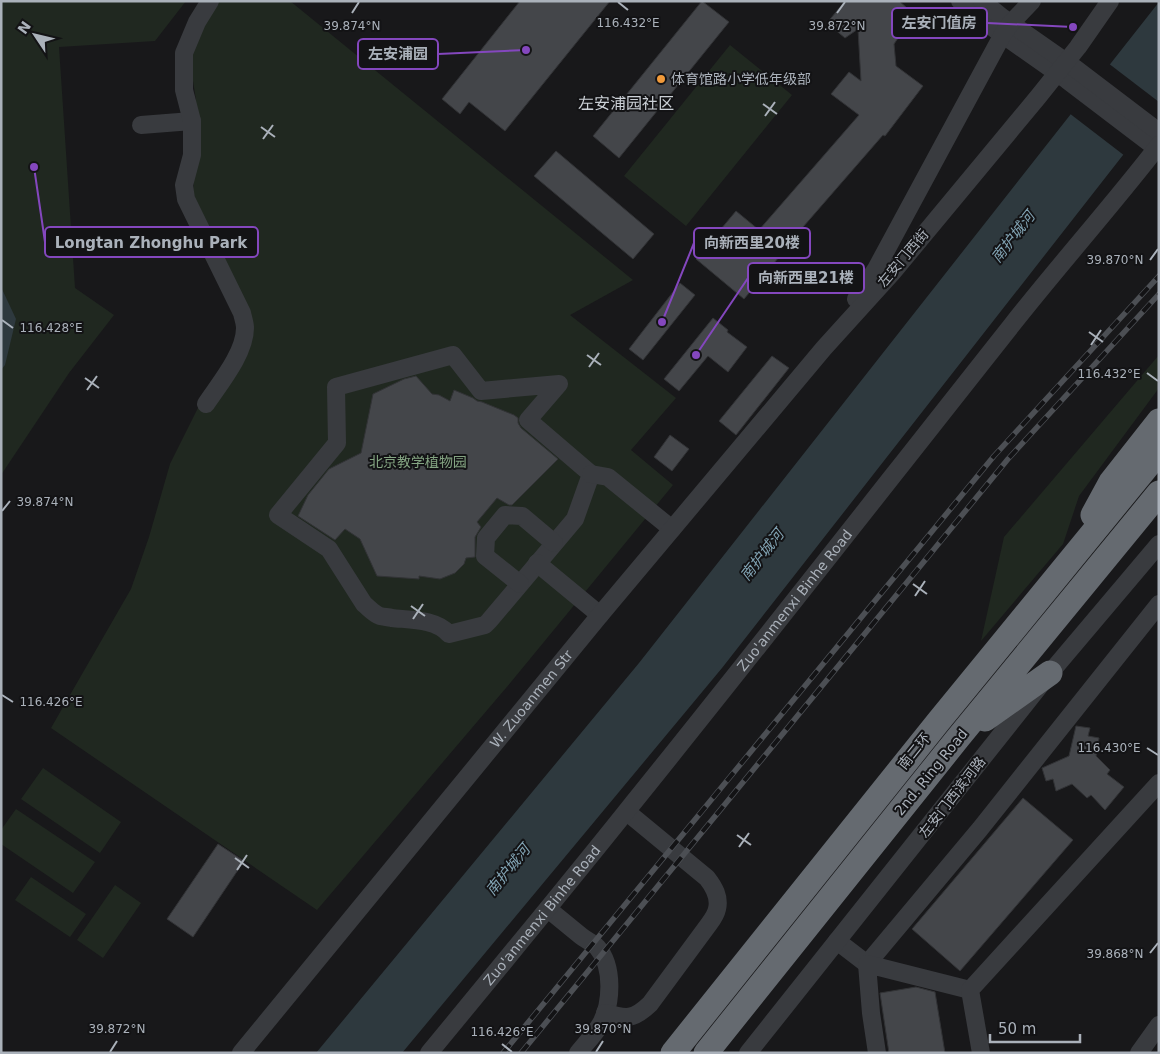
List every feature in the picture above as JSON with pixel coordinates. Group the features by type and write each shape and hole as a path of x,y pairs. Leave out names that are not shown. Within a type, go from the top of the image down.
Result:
{"highway":[{"path":"1065,566 1111,482 1159,421"},
{"name":"南二环","path":"672,1053 938,722 1159,452"},
{"name":"2nd. Ring Road","path":"706,1053 958,738 1159,493"},
{"path":"958,738 1050,672"},
{"path":"722,1053 730,1023"}],"street":[{"path":"206,404 236,358 244,342 246,326 242,313 186,199 184,185 192,154 192,120 184,90 184,53 197,22 210,1"},
{"path":"960,1 1007,29 1062,68 1156,141"},
{"path":"982,1 1007,29"},
{"name":"左安门西街","path":"824,348 876,268 1007,29 1032,1"},
{"name":"左安门西街","path":"824,348 892,273 1062,68 1110,1"},
{"path":"141,124 192,120"},
{"name":"Zuo'anmenxi Binhe Road","path":"429,1053 627,812 1059,266 1131,182 1156,141"},
{"name":"W. Zuoanmen Str","path":"240,1053 600,615 824,348"},
{"path":"591,474 575,519 485,625 449,634 430,623 380,616 370,610 364,604 329,549 278,515 337,443 336,387 453,355 481,390 559,384 528,420 591,474 608,477 672,529"},
{"path":"520,584 485,556 486,538 505,515 522,516 554,543"},
{"name":"左安门西滨河路","path":"748,1053 1050,672 1144,561 1159,546"},
{"path":"537,563 600,615"},
{"path":"877,1053 867,964 980,829 1159,604"},
{"path":"970,990 1159,782"},
{"path":"606,1013 624,1018 639,1014 650,1004 709,924 717,910 715,888 707,878 627,812"},
{"path":"548,909 597,947 605,962 609,994 606,1013 600,1026 578,1053"},
{"path":"836,942 867,964 970,990"},
{"path":"970,990 982,1053"},
{"path":"1139,1053 1159,1025"}],"green space":[{"path":"1,1 186,1 155,41 59,47 75,288 114,315 69,373 1,475"},
{"name":"北京教学植物园","path":"219,1 290,1 633,280 570,315 676,398 631,450 673,485 511,682 317,910 51,728 131,589 149,537 170,464 199,406 250,334 193,201 196,100 189,55 202,24"},
{"path":"730,45 792,95 686,226 624,176"},
{"path":"1159,355 1159,388 1079,496 1063,544 981,641 1004,537"},
{"path":"43,768 121,822 100,853 21,799"},
{"path":"16,809 95,862 73,893 1,844 1,830"},
{"path":"31,877 86,914 70,937 15,900"},
{"path":"115,885 141,903 103,958 77,940"}],"water":[{"name":"南护城河","path":"1159,2 1159,109 722,668 402,1053 316,1053 639,663"},
{"path":"1,287 16,319 5,365 1,370"}],"pier":[{"path":"1108,63 1159,102 1159,114 1125,156 1069,113"}],"building":[{"path":"520,1 610,1 505,131 469,102 460,114 442,99"},
{"name":"体育馆路小学低年级部","path":"702,1 729,22 619,158 593,136"},
{"path":"845,1 899,1 914,14 894,44 896,66 923,86 885,136 883,135 783,250 744,299 696,259 736,211 759,230 859,115 831,94 849,72 861,81 858,29 845,38 827,23"},
{"path":"556,151 654,234 633,259 534,176"},
{"path":"680,283 695,295 643,360 629,349"},
{"path":"713,318 728,330 727,332 747,347 728,372 708,356 679,391 664,379"},
{"path":"772,356 789,368 736,435 719,421"},
{"path":"416,376 432,394 439,395 450,401 454,390 514,415 518,418 521,428 558,459 512,505 497,498 477,522 481,527 475,537 475,557 466,558 464,564 455,573 440,579 419,576 419,579 377,576 360,539 345,529 335,540 298,516 308,495 329,469 361,453 373,394 404,379"},
{"path":"670,435 689,449 672,471 654,457"},
{"path":"1076,726 1090,728 1088,736 1099,738 1096,756 1110,770 1107,774 1124,787 1105,810 1091,795 1087,798 1072,784 1056,791 1053,779 1046,781 1042,768 1069,756"},
{"path":"1023,798 1073,840 960,971 912,929"},
{"path":"218,844 244,861 193,937 167,919"},
{"path":"916,987 935,992 945,1053 889,1053 880,993"}],"railway":[{"path":"503,1053 994,456 1159,276"},
{"path":"521,1053 1008,459 1159,294"}],"place":[{"name":"左安门值房","path":"1073,27"},
{"name":"左安浦园","path":"526,50"},
{"name":"体育馆路小学低年级部","path":"661,79"},
{"name":"Longtan Zhonghu Park","path":"34,167"},
{"name":"向新西里20楼","path":"662,322"},
{"name":"向新西里21楼","path":"696,355"}],"district":[{"name":"左安浦园社区","path":"626,103"}]}
